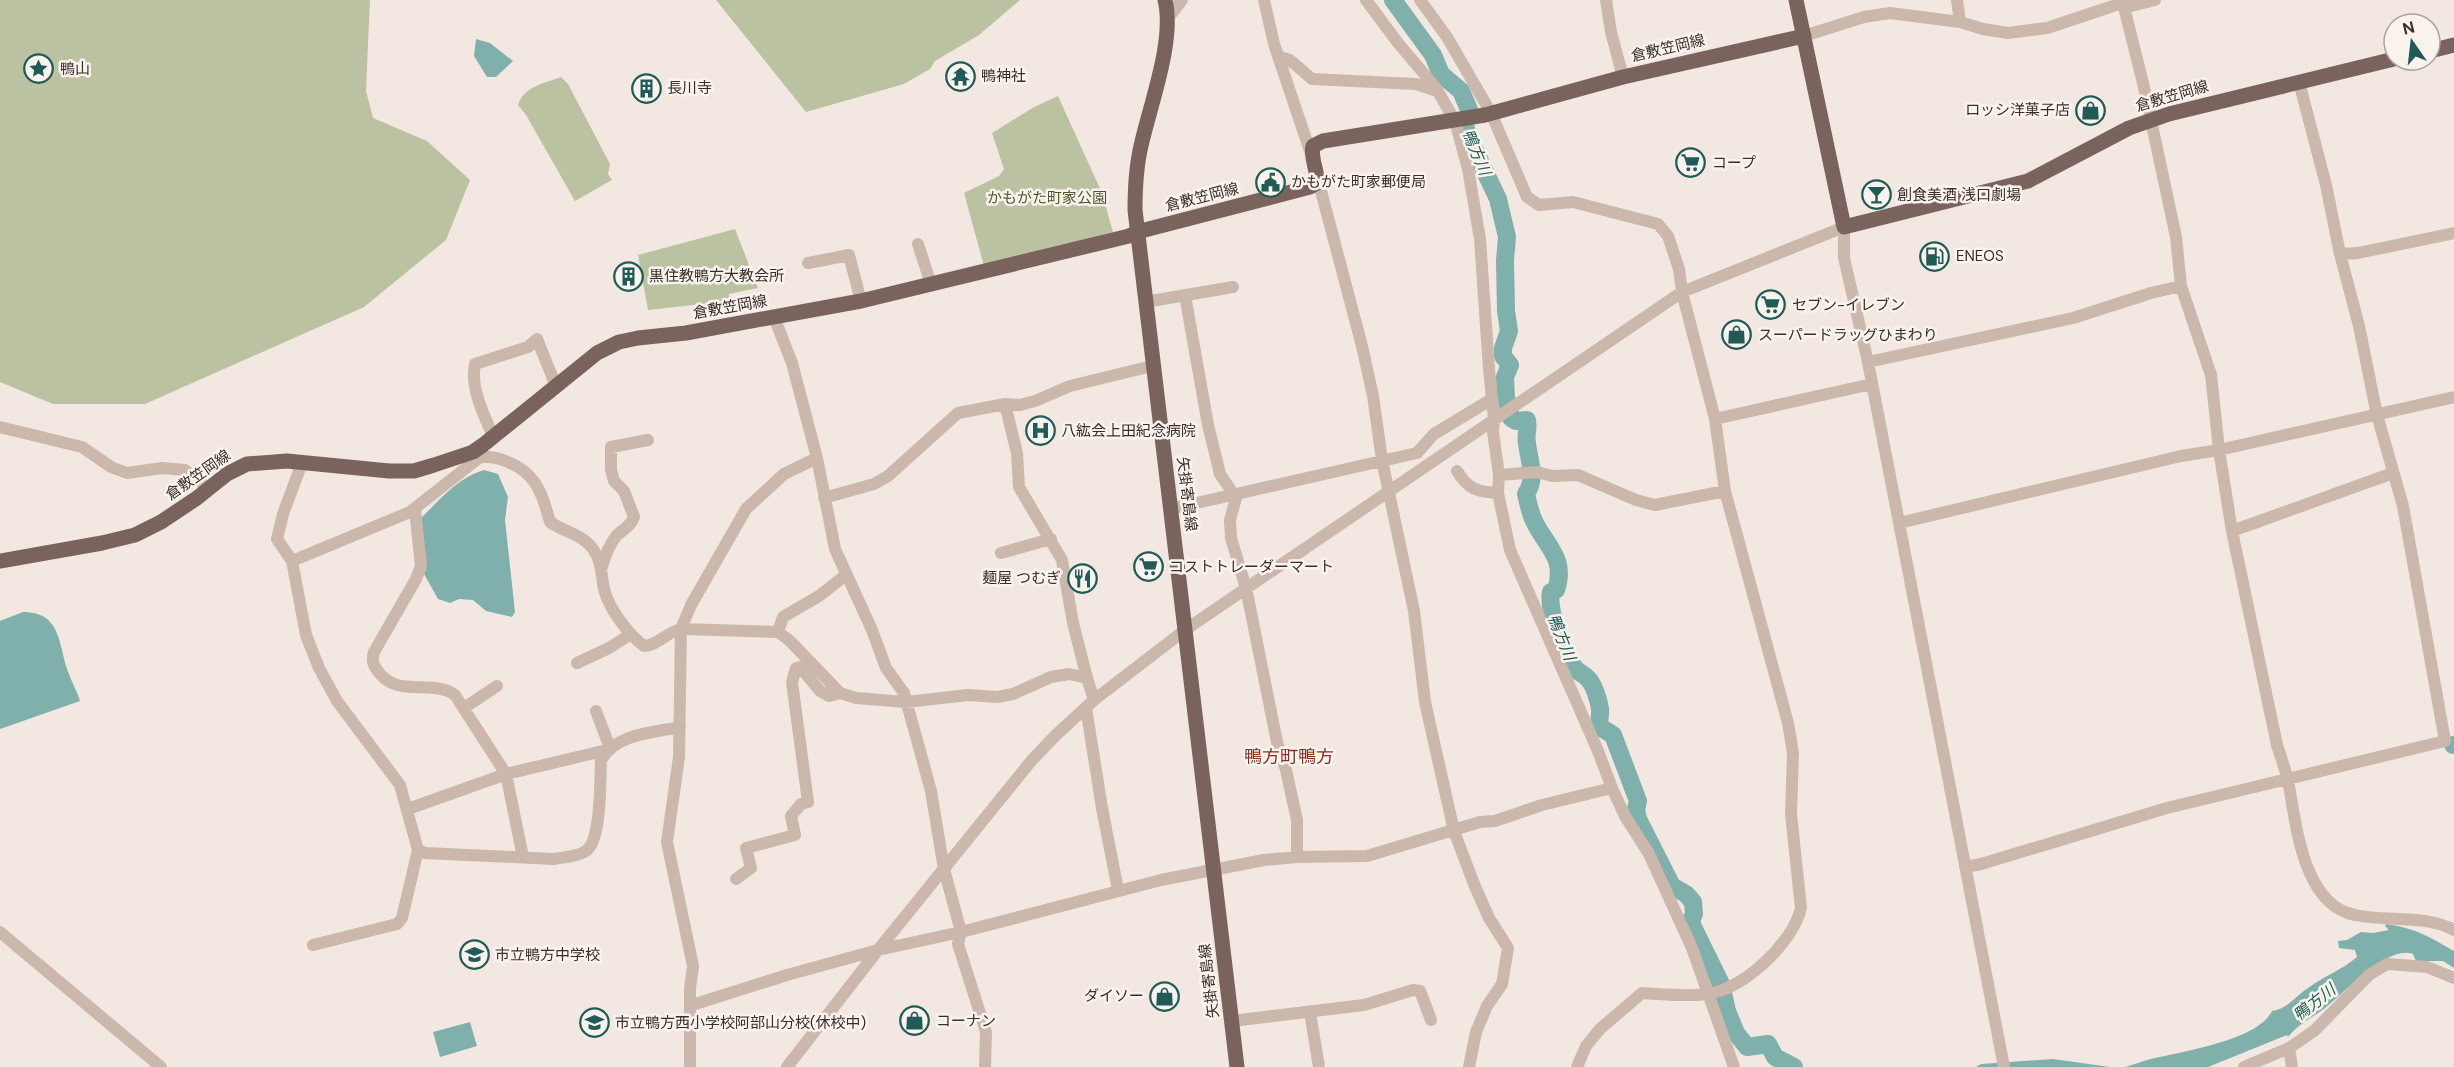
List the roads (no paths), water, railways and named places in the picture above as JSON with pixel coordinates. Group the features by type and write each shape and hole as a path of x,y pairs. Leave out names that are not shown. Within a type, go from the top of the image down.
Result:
{"main road":[{"name":"矢掛寄島線","path":"1165,0 1168,18 1166,43 1136,172 1134,210 1238,1067"},
{"path":"1796,0 1844,227"},
{"name":"倉敷笠岡線","path":"1311,154 1313,147 1323,141 1488,114 1623,77 1804,36"},
{"name":"倉敷笠岡線","path":"1844,227 2028,181 2150,120 2382,63"},
{"path":"1311,154 1317,183"},
{"name":"倉敷笠岡線","path":"0,561 135,535 161,522 197,498 207,488 247,464 302,463 414,471 477,454 493,436 597,353 619,342 686,333 861,301 1129,236 1310,187 1317,183"}],"street":[{"path":"1168,18 1182,0"},
{"path":"1264,0 1311,154"},
{"path":"1366,0 1438,92 1455,121 1468,169 1480,239 1494,419 1493,432 1499,475 1498,493 1510,550 1612,788 1625,816 1649,854 1713,993 1734,1067"},
{"path":"1420,0 1447,37 1488,114 1527,197 1539,205 1573,202 1658,224 1668,236 1715,419 1725,491 1788,723 1792,753 1791,814 1801,908 1798,922 1780,948 1745,979 1713,993 1642,993 1600,1029 1586,1046 1577,1067"},
{"path":"1606,0 1611,32 1623,77"},
{"path":"1957,0 1960,22"},
{"path":"1804,36 1864,17 1890,13 1960,22 2007,33 2048,28 2122,2 2131,6 2155,0"},
{"path":"2122,2 2176,237 2181,286 2211,375 2219,450 2232,531 2277,745 2287,778 2298,838 2306,864 2329,902 2340,910 2355,915 2422,920 2454,930"},
{"path":"1280,57 1290,60 1312,79 1416,84 1438,92"},
{"path":"1965,867 2167,808 2445,741 2406,520 2377,415 2326,185 2299,82"},
{"path":"1317,183 1362,346 1414,610 1425,702 1454,831 1474,884 1490,918 1508,948 1502,984 1487,1006 1476,1032 1469,1067"},
{"path":"787,1067 878,950 1032,760 1090,704 1185,630 1682,292 1844,227 1844,258 1868,362 2004,1067"},
{"path":"2340,254 2358,253 2454,233"},
{"path":"918,244 931,284"},
{"path":"808,263 849,255 861,301"},
{"path":"1868,362 2073,318 2151,293 2181,286"},
{"path":"1145,302 1233,287"},
{"path":"1185,295 1208,425 1220,474 1236,498 1230,520 1231,538 1246,588 1275,731 1297,820 1297,857"},
{"path":"774,317 792,363 817,458 835,549 875,637 886,668 904,693 931,791 944,868 961,932 958,945 986,1032 986,1067"},
{"path":"493,436 480,406 474,371 475,364 528,347 537,339 556,386"},
{"path":"824,498 874,484 888,476 958,413 1005,404 1020,405 1070,386 1152,366"},
{"path":"1715,419 1872,384"},
{"path":"1899,523 2181,456 2219,450 2454,397"},
{"path":"1170,509 1417,453 1434,434 1492,399"},
{"path":"1005,404 1017,453 1019,487 1062,560 1073,623 1087,678 1102,808 1118,890"},
{"path":"0,427 82,447 111,467 127,473 162,468 185,470 207,488"},
{"path":"602,567 607,550 618,535 632,523 634,517 624,491 614,481 610,470 611,447 648,440"},
{"path":"292,561 415,509 477,454 498,458 527,472 542,493 550,522 593,547 602,567 604,591 609,602 631,634 644,646 651,645 671,632 681,629 778,632 790,641 840,693"},
{"path":"690,1067 692,1005 690,989 693,966 667,842 677,778 681,629 691,605 746,509 784,474 817,458"},
{"path":"302,463 283,514 277,539 292,561 306,635 319,668 337,701 393,772 408,809 418,850 402,918 397,924 313,945"},
{"path":"1457,471 1466,486 1485,492 1498,493"},
{"path":"1499,475 1537,472 1552,476 1578,475 1636,500 1655,505 1725,491"},
{"path":"2232,531 2393,473"},
{"path":"415,509 421,566 416,579 374,652 373,665 380,675 393,684 406,688 448,690 455,695 506,774 523,857"},
{"path":"1001,553 1051,539"},
{"path":"778,632 783,617 819,596 846,575"},
{"path":"577,663 609,648 631,634"},
{"path":"736,879 751,868 747,848 795,835 791,816 801,804 808,802 792,682 796,668 800,667 820,691 829,696 840,693 878,701 906,702 968,695 997,697 1013,694 1051,677 1069,674 1087,678"},
{"path":"464,708 497,686"},
{"path":"596,711 608,749"},
{"path":"408,809 506,774 608,749 625,739 680,727"},
{"path":"418,850 425,853 554,859 587,850 595,838 600,760 608,749"},
{"path":"692,1005 787,975 878,950 961,932 1118,890 1215,868 1297,857 1367,856 1480,822 1495,821 1542,805 1612,788"},
{"path":"0,933 161,1067"},
{"path":"2244,1067 2289,1048 2314,1032 2369,975 2386,964 2427,967 2453,975"},
{"path":"1232,1021 1364,1005 1413,990 1419,991 1423,996 1431,1020"},
{"path":"1310,1012 1319,1067"},
{"path":"2289,1048 2292,1067"}],"water":[{"path":"476,39 490,43 513,61 496,77 487,77 474,56"},
{"path":"484,470 498,474 508,497 505,520 515,612 512,617 486,611 473,600 459,599 450,603 438,599 424,574 420,519 457,484"},
{"path":"23,612 46,618 52,624 80,701 0,729 0,621"},
{"path":"2386,924 2422,934 2454,951 2454,968 2443,961 2416,961 2413,954 2403,953 2391,956 2366,972 2288,1037 2287,1035 2208,1067 2125,1067 2216,1044 2251,1030 2264,1021 2272,1011 2287,1005 2303,991 2357,957 2355,950 2339,948 2338,941 2347,940 2361,932 2373,933 2389,930"},
{"path":"470,1022 477,1046 440,1057 433,1032"},
{"path":"2053,1059 2110,1067 1976,1067 1981,1064"}],"waterway":[{"name":"鴨方川","path":"1393,0 1433,55 1441,74 1461,91 1470,112 1464,123 1469,138 1498,199 1507,237 1506,311 1509,331 1503,348 1503,356 1510,365 1505,377 1506,397 1511,418 1516,421 1527,420 1527,440 1532,475 1526,494 1534,521 1557,560 1559,579 1556,590 1551,592 1550,600 1561,641 1574,667 1588,678 1593,686 1600,706 1600,727 1613,735 1638,801 1636,809 1638,819 1672,886 1686,894 1693,902 1694,914 1691,920 1693,927 1721,984 1727,1011 1736,1033 1747,1047 1768,1044 1775,1057 1794,1067"}],"place":[{"name":"鴨山","path":"39,69"},
{"name":"鴨神社","path":"960,76"},
{"name":"長川寺","path":"646,88"},
{"name":"ロッシ洋菓子店","path":"2091,110"},
{"name":"コープ","path":"1691,163"},
{"name":"かもがた町家郵便局","path":"1270,182"},
{"name":"創食美酒 浅口劇場","path":"1876,195"},
{"name":"ENEOS","path":"1935,256"},
{"name":"黒住教鴨方大教会所","path":"628,276"},
{"name":"セブン-イレブン","path":"1771,305"},
{"name":"スーパードラッグひまわり","path":"1737,335"},
{"name":"八紘会上田紀念病院","path":"1040,431"},
{"name":"コストトレーダーマート","path":"1148,567"},
{"name":"麺屋 つむぎ","path":"1082,578"},
{"name":"市立鴨方中学校","path":"474,955"},
{"name":"ダイソー","path":"1165,996"},
{"name":"コーナン","path":"915,1021"},
{"name":"市立鴨方西小学校阿部山分校(休校中)","path":"594,1023"}],"district":[{"name":"鴨方町鴨方","path":"1289,757"}],"park label":[{"name":"かもがた町家公園","path":"1047,198"}]}
